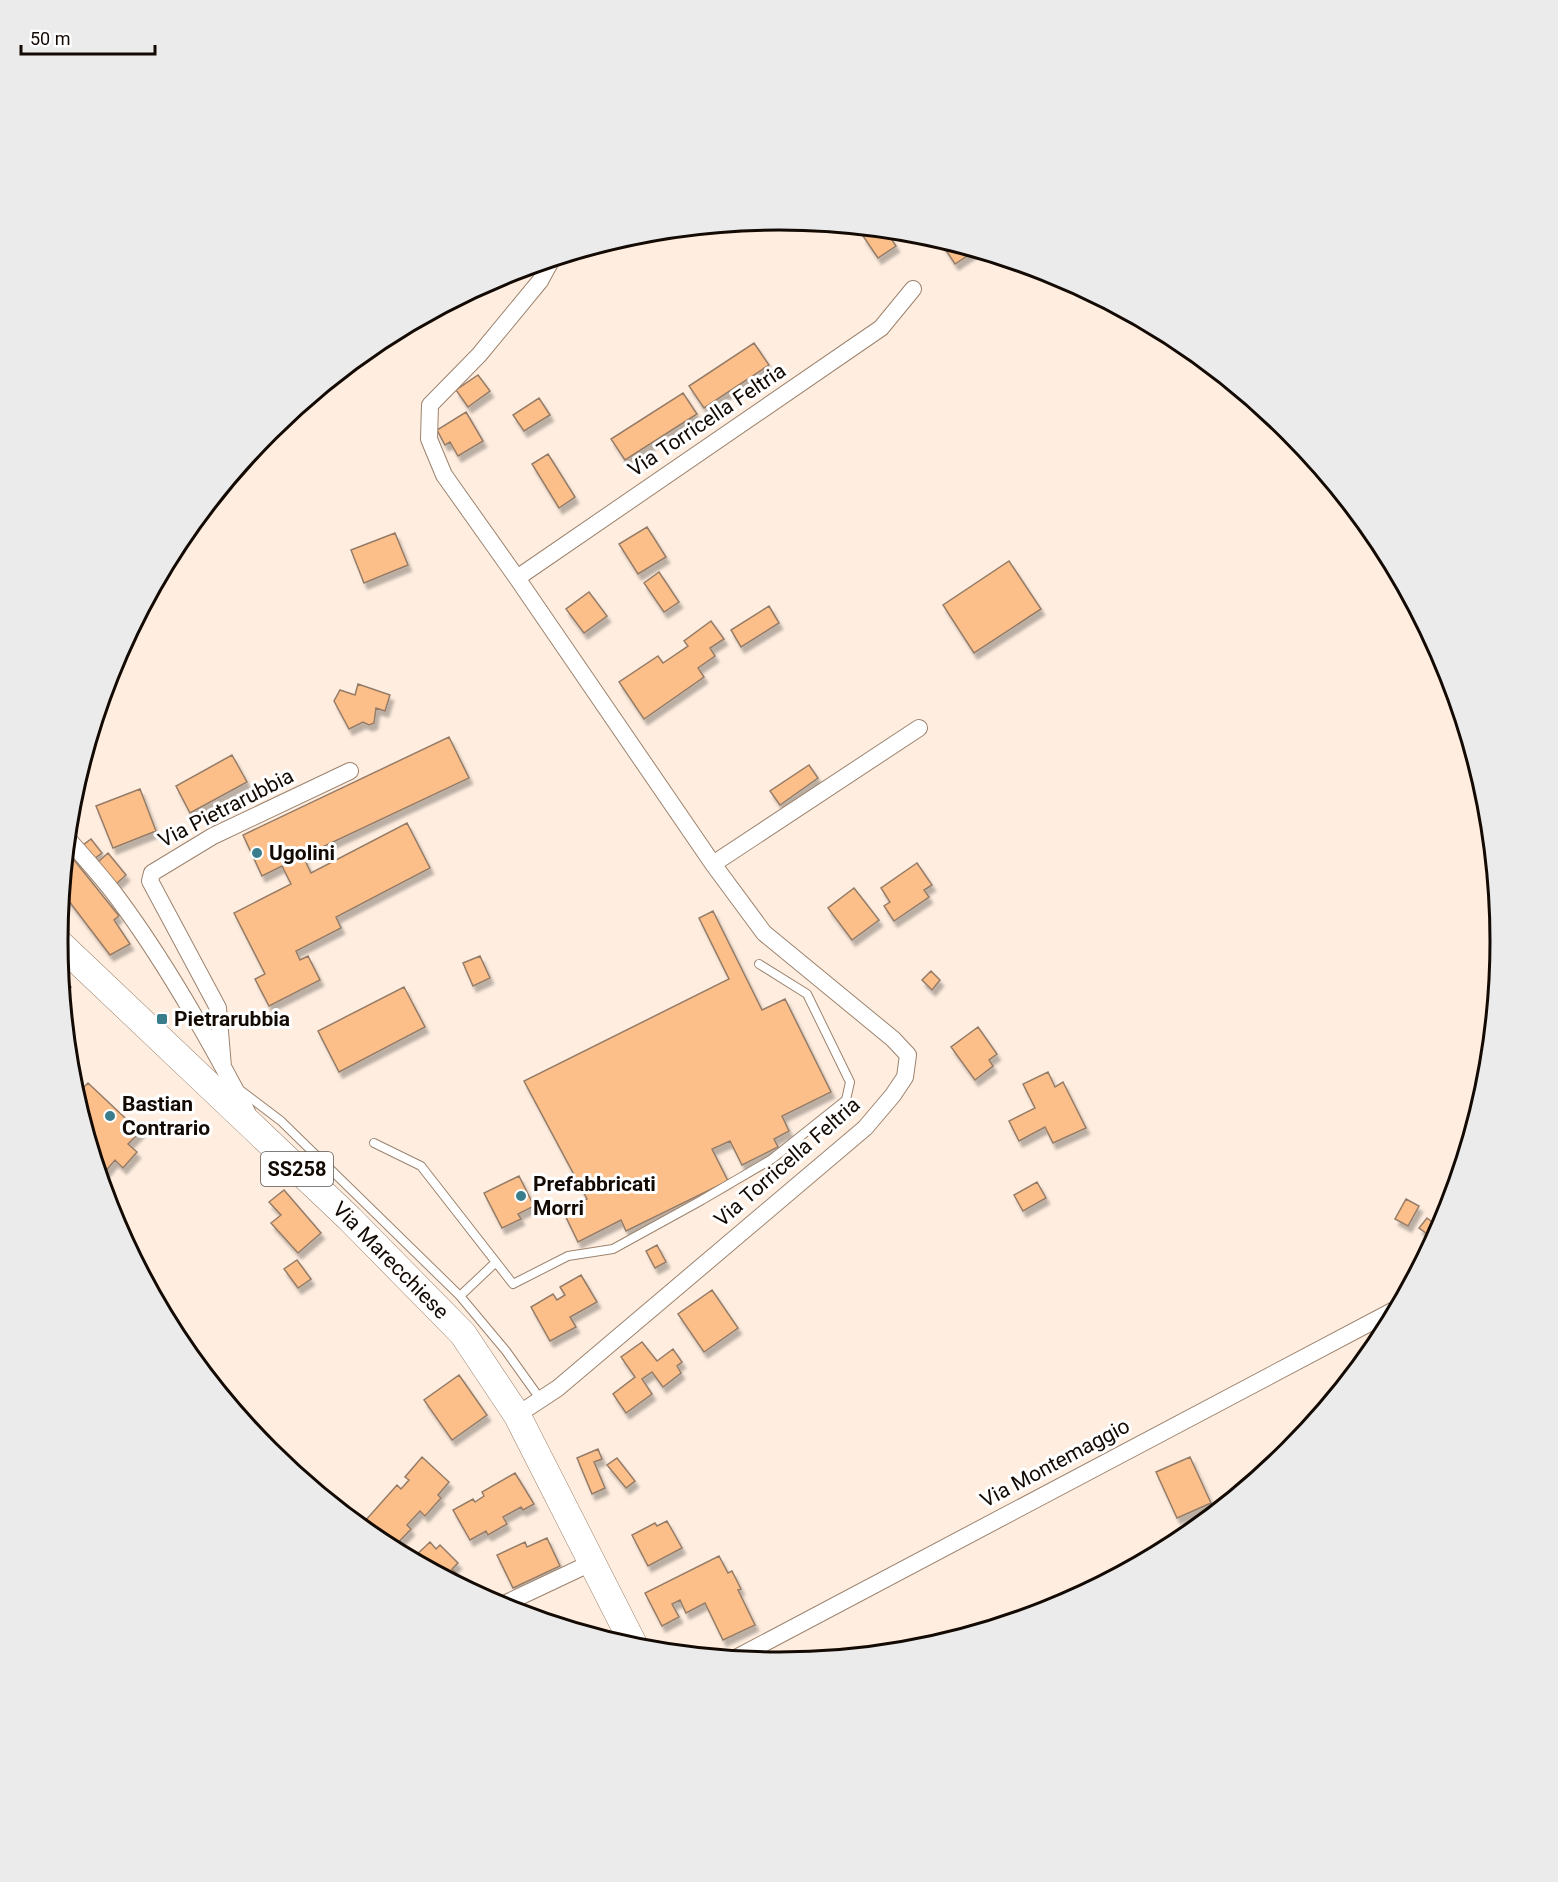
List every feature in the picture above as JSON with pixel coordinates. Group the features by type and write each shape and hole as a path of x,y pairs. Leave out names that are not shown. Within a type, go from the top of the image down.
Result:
{"main road":[{"name":"Via Marecchiese","path":"68,952 350,1219 463,1334 518,1415 630,1637"}],"street":[{"name":"Via Torricella Feltria","path":"518,1415 558,1388 865,1128 905,1077 908,1055 892,1039 764,933 713,864 444,475 429,439 430,405 486,347 540,281 547,268"},
{"name":"Via Torricella Feltria","path":"517,578 881,328 913,290"},
{"path":"713,864 920,728"},
{"name":"Via Pietrarubbia","path":"223,1067 218,1008 168,906 150,881 152,873 211,837 351,771"},
{"name":"Via Pietrarubbia","path":"74,847 117,897 157,954 223,1067 256,1130"},
{"name":"Via Montemaggio","path":"748,1651 1384,1316"},
{"path":"512,1600 593,1562"}],"lane":[{"path":"374,1143 422,1166 513,1284 568,1256 613,1249 772,1159 846,1100 850,1082 807,994 759,964"},
{"path":"232,1085 281,1121 460,1296 506,1351 541,1400"},
{"path":"460,1296 496,1262"}],"building":[{"path":"863,236 891,239 896,246 878,258"},
{"path":"946,250 968,255 955,264"},
{"path":"754,343 769,365 704,408 689,386"},
{"path":"478,375 490,391 468,407 456,390"},
{"path":"683,393 697,414 625,460 611,439"},
{"path":"539,398 550,415 524,431 513,415"},
{"path":"466,412 483,441 458,456 450,442 445,445 437,430"},
{"path":"548,454 575,497 559,508 532,464"},
{"path":"647,527 666,557 638,574 619,544"},
{"path":"395,533 408,565 364,583 351,550"},
{"path":"1009,561 1041,609 974,653 943,605"},
{"path":"659,572 679,602 664,612 644,583"},
{"path":"589,592 607,616 584,633 566,609"},
{"path":"769,606 779,623 741,647 731,630"},
{"path":"711,621 724,639 710,648 715,656 698,668 704,677 644,719 619,682 658,656 663,663 688,646 684,641"},
{"path":"358,684 390,695 385,711 376,708 374,723 369,725 363,722 349,729 334,701 340,690 355,695"},
{"path":"449,737 469,778 303,856 311,873 407,823 430,868 336,917 341,928 296,951 300,960 308,956 320,980 269,1006 255,979 265,974 234,913 291,884 282,866 262,876 243,835"},
{"path":"232,755 247,782 190,813 176,786"},
{"path":"809,765 818,778 780,805 770,791"},
{"path":"140,789 156,831 113,848 96,806"},
{"path":"91,839 102,853 94,859 83,845"},
{"path":"108,853 126,875 116,884 98,862"},
{"path":"73,859 119,916 114,920 130,944 110,955 69,901"},
{"path":"917,863 932,885 924,890 929,897 894,921 884,906 890,902 881,888"},
{"path":"854,888 879,920 852,940 828,908"},
{"path":"713,911 762,1010 785,999 831,1092 782,1116 789,1131 774,1139 778,1147 742,1165 730,1141 712,1149 728,1181 626,1231 621,1220 578,1242 563,1211 587,1199 524,1081 729,979 699,918"},
{"path":"480,956 490,978 473,986 463,963"},
{"path":"931,971 940,980 932,990 922,980"},
{"path":"404,987 425,1027 339,1072 318,1031"},
{"path":"978,1027 997,1054 989,1060 993,1066 975,1080 951,1047"},
{"path":"1048,1072 1055,1087 1063,1082 1086,1128 1053,1143 1045,1127 1019,1141 1009,1121 1035,1108 1023,1084"},
{"path":"88,1083 140,1132 128,1144 137,1152 123,1168 115,1160 105,1171 83,1088"},
{"path":"519,1176 534,1206 518,1214 521,1219 502,1228 484,1193"},
{"path":"1037,1182 1046,1198 1023,1211 1014,1195"},
{"path":"284,1190 321,1233 298,1253 271,1223 281,1215 269,1202"},
{"path":"1406,1199 1419,1206 1408,1226 1395,1219"},
{"path":"1427,1218 1432,1222 1427,1234 1419,1228"},
{"path":"657,1245 666,1262 655,1268 646,1251"},
{"path":"297,1260 311,1279 298,1288 284,1269"},
{"path":"581,1275 597,1302 570,1317 576,1327 550,1341 531,1307 553,1294 557,1300 565,1295 560,1287"},
{"path":"712,1290 738,1328 704,1352 678,1314"},
{"path":"642,1342 657,1361 673,1349 682,1362 677,1366 681,1373 663,1387 652,1372 642,1379 652,1394 626,1413 613,1394 635,1377 621,1357"},
{"path":"459,1375 487,1415 452,1440 424,1400"},
{"path":"598,1449 602,1459 594,1462 605,1488 592,1494 577,1458"},
{"path":"422,1457 449,1482 438,1495 441,1498 425,1516 420,1511 407,1525 411,1529 399,1542 366,1520 397,1485 401,1489 409,1480 405,1477"},
{"path":"1190,1457 1211,1503 1177,1518 1156,1472"},
{"path":"617,1458 635,1481 626,1488 607,1465"},
{"path":"515,1473 534,1504 523,1510 521,1507 503,1517 507,1524 488,1535 486,1531 470,1540 453,1510 473,1499 475,1502 484,1496 482,1492"},
{"path":"667,1521 682,1548 648,1566 632,1535 655,1523 657,1526"},
{"path":"547,1538 560,1566 513,1588 497,1555 525,1542 527,1547"},
{"path":"430,1542 436,1549 440,1545 458,1563 452,1569 458,1575 457,1576 418,1554"},
{"path":"719,1556 728,1573 732,1571 741,1589 738,1590 755,1625 723,1640 705,1603 686,1613 680,1600 672,1604 679,1617 662,1626 645,1593"}],"place":[{"name":"Ugolini","path":"257,853"},
{"name":"Pietrarubbia","path":"162,1019"},
{"name":"Bastian Contrario","path":"110,1116"},
{"name":"Prefabbricati Morri","path":"521,1196"}]}
